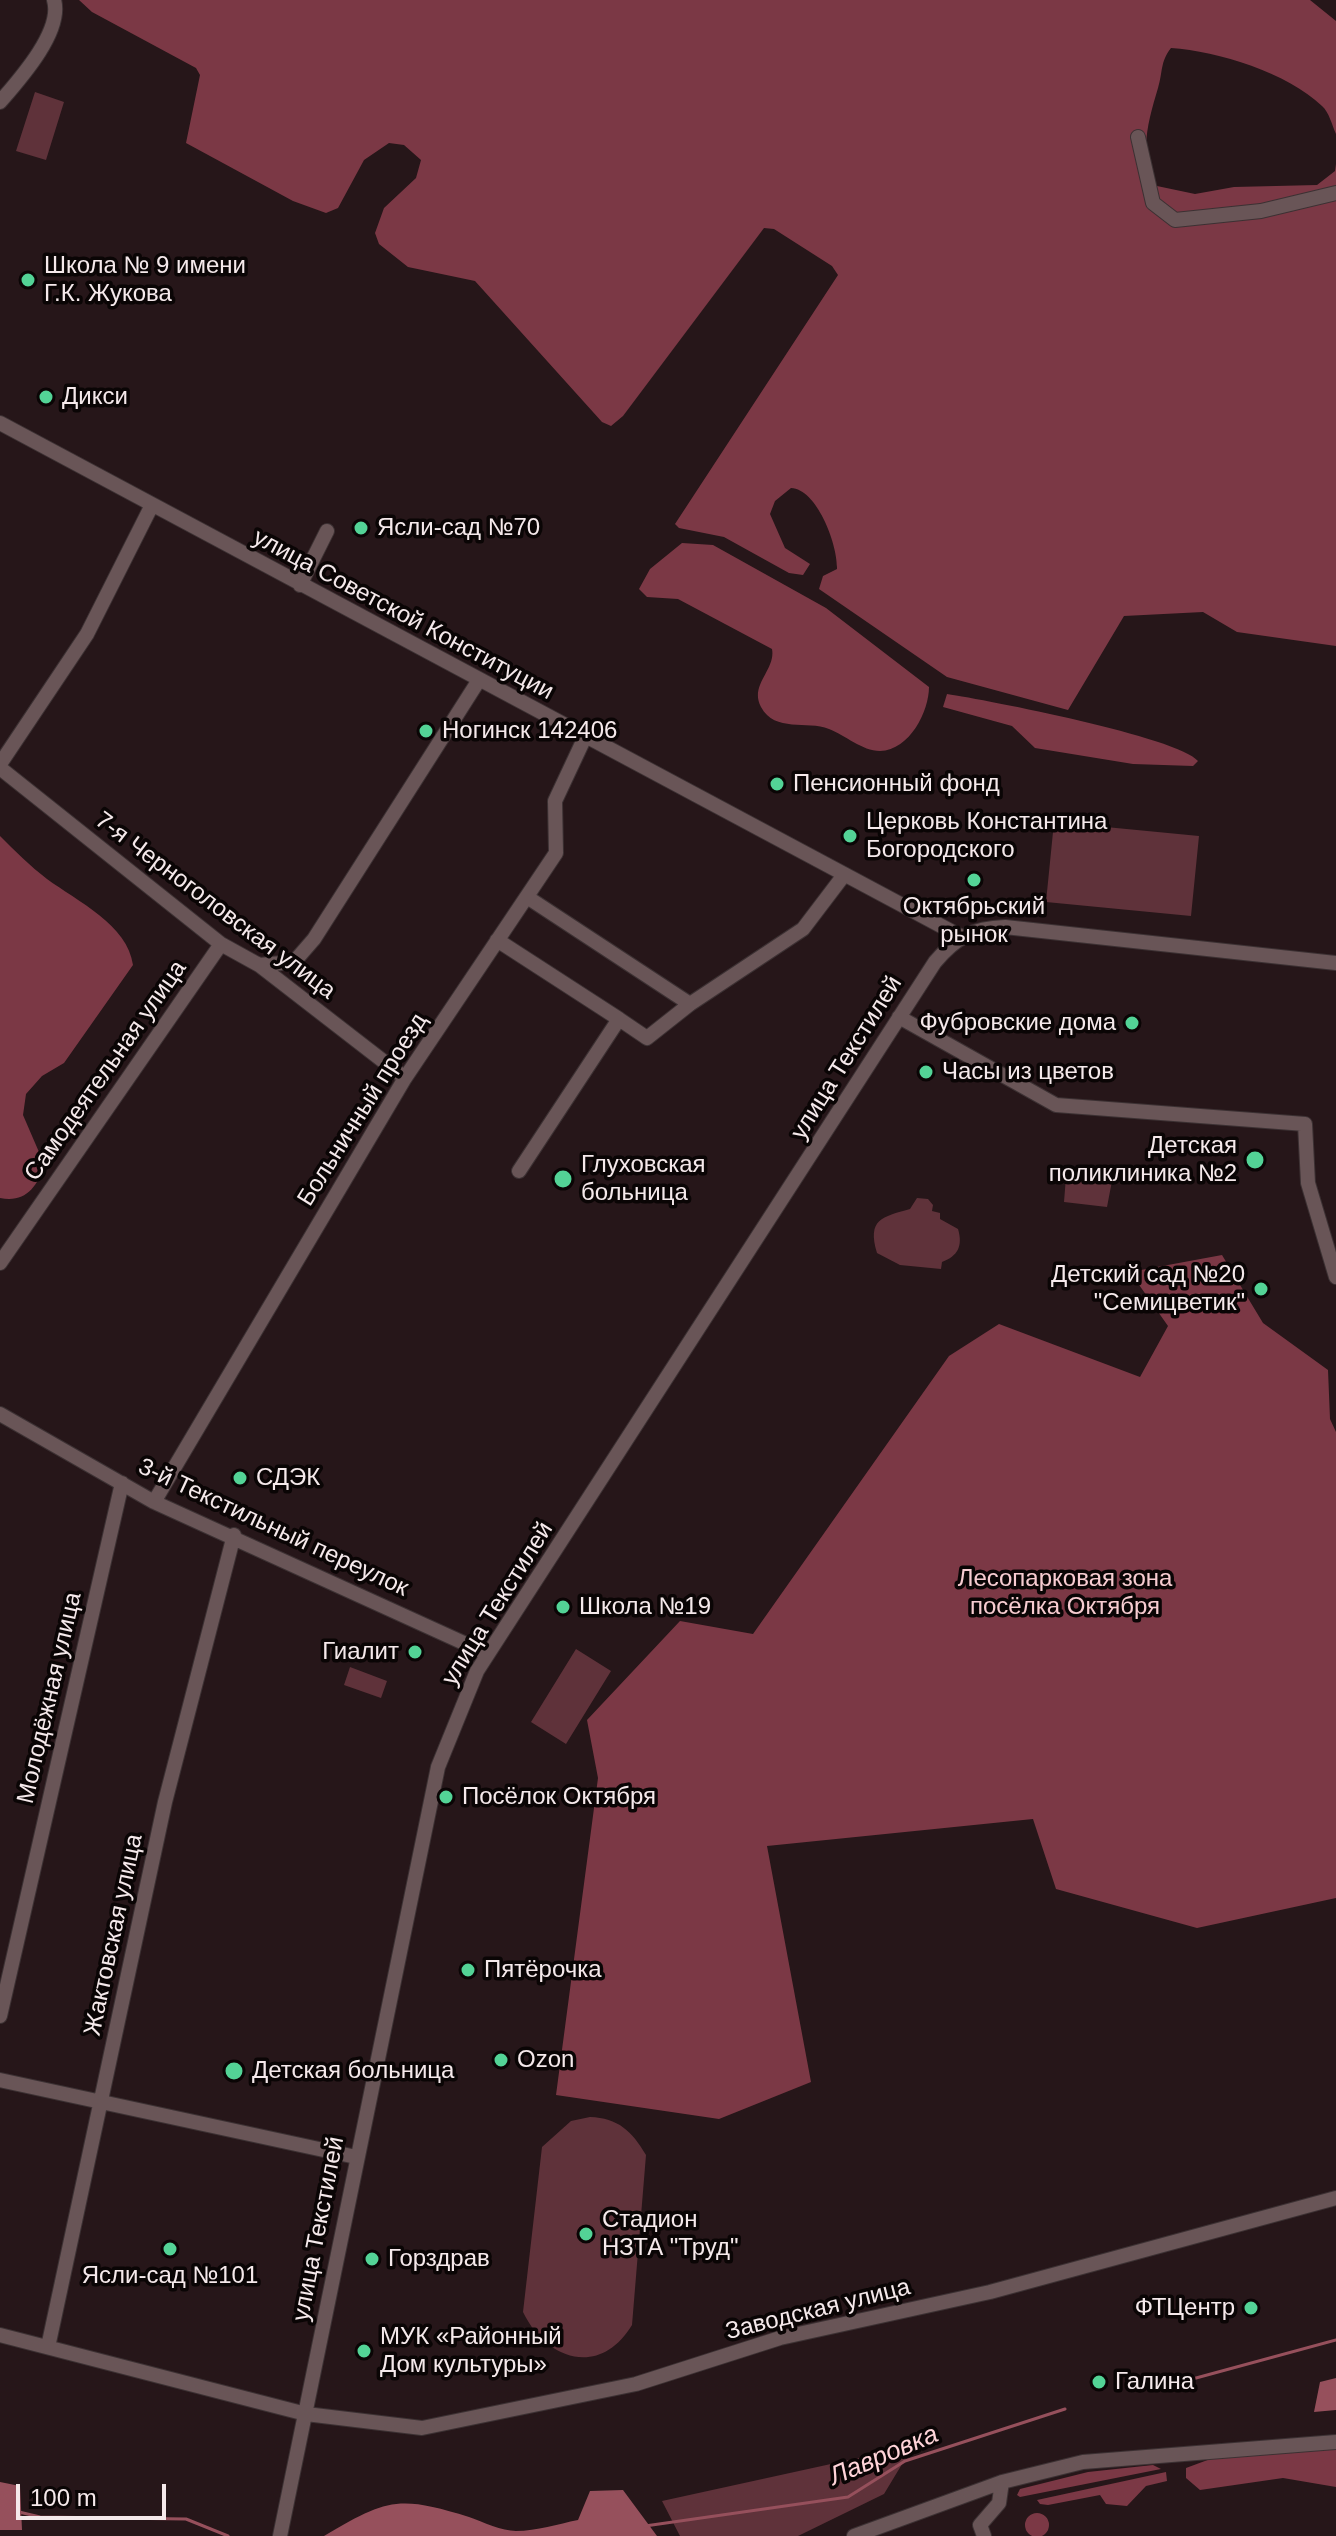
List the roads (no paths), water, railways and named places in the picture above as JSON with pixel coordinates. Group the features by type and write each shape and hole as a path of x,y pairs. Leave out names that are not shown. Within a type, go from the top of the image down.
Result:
{"street":[{"path":"0,102 25,72 54,24 57,13 54,0"},
{"path":"1138,137 1153,203 1175,220 1261,211 1336,193"},
{"name":"улица Советской Конституции","path":"0,423 960,936"},
{"path":"0,766 87,634 152,505"},
{"path":"300,585 327,531"},
{"path":"259,965 294,962 314,939 479,680"},
{"name":"Больничный проезд","path":"154,1502 405,1078 556,853 555,801 585,737"},
{"name":"7-я Черноголовская улица","path":"0,766 221,944 259,965 405,1078"},
{"path":"497,940 647,1038 690,1004 803,929 844,875"},
{"path":"527,897 690,1004"},
{"path":"960,936 978,929 1005,927 1336,963"},
{"name":"улица Текстилей","path":"280,2536 438,1767 464,1696 488,1654 899,1017 935,962 960,936"},
{"name":"Самодеятельная улица","path":"0,1263 221,944"},
{"path":"899,1017 1056,1105 1305,1124 1308,1183 1336,1277"},
{"path":"519,1171 619,1019"},
{"name":"3-й Текстильный переулок","path":"0,1414 154,1502 234,1535 488,1654"},
{"name":"Молодёжная улица","path":"0,2016 122,1483"},
{"name":"Жактовская улица","path":"48,2347 165,1802 234,1535"},
{"path":"0,2080 356,2157"},
{"name":"Заводская улица","path":"0,2335 306,2414 422,2428 636,2384 780,2338 990,2292 1336,2198"},
{"path":"854,2536 1002,2482 1083,2462 1336,2442"},
{"path":"984,2536 980,2525 999,2503 1002,2482"}],"waterway":[{"name":"Лавровка","path":"1185,2381 1336,2340"},
{"name":"Лавровка","path":"645,2526 848,2497 905,2461 1065,2409"},
{"name":"Лавровка","path":"19,2512 40,2517 186,2519 228,2536"}],"place":[{"name":"Школа № 9 имени Г.К. Жукова","path":"28,280"},
{"name":"Дикси","path":"46,397"},
{"name":"Ясли-сад №70","path":"361,528"},
{"name":"Ногинск 142406","path":"426,731"},
{"name":"Пенсионный фонд","path":"777,784"},
{"name":"Церковь Константина Богородского","path":"850,836"},
{"name":"Октябрьский рынок","path":"974,880"},
{"name":"Фубровские дома","path":"1132,1023"},
{"name":"Часы из цветов","path":"926,1072"},
{"name":"Детская поликлиника №2","path":"1255,1160"},
{"name":"Глуховская больница","path":"563,1179"},
{"name":"Детский сад №20 \"Семицветик\"","path":"1261,1289"},
{"name":"СДЭК","path":"240,1478"},
{"name":"Школа №19","path":"563,1607"},
{"name":"Гиалит","path":"415,1652"},
{"name":"Посёлок Октября","path":"446,1797"},
{"name":"Пятёрочка","path":"468,1970"},
{"name":"Ozon","path":"501,2060"},
{"name":"Детская больница","path":"234,2071"},
{"name":"Стадион НЗТА \"Труд\"","path":"586,2234"},
{"name":"Ясли-сад №101","path":"170,2249"},
{"name":"Горздрав","path":"372,2259"},
{"name":"ФТЦентр","path":"1251,2308"},
{"name":"МУК «Районный Дом культуры»","path":"364,2351"},
{"name":"Галина","path":"1099,2382"}],"park label":[{"name":"Лесопарковая зона посёлка Октября","path":"1065,1593"}]}
